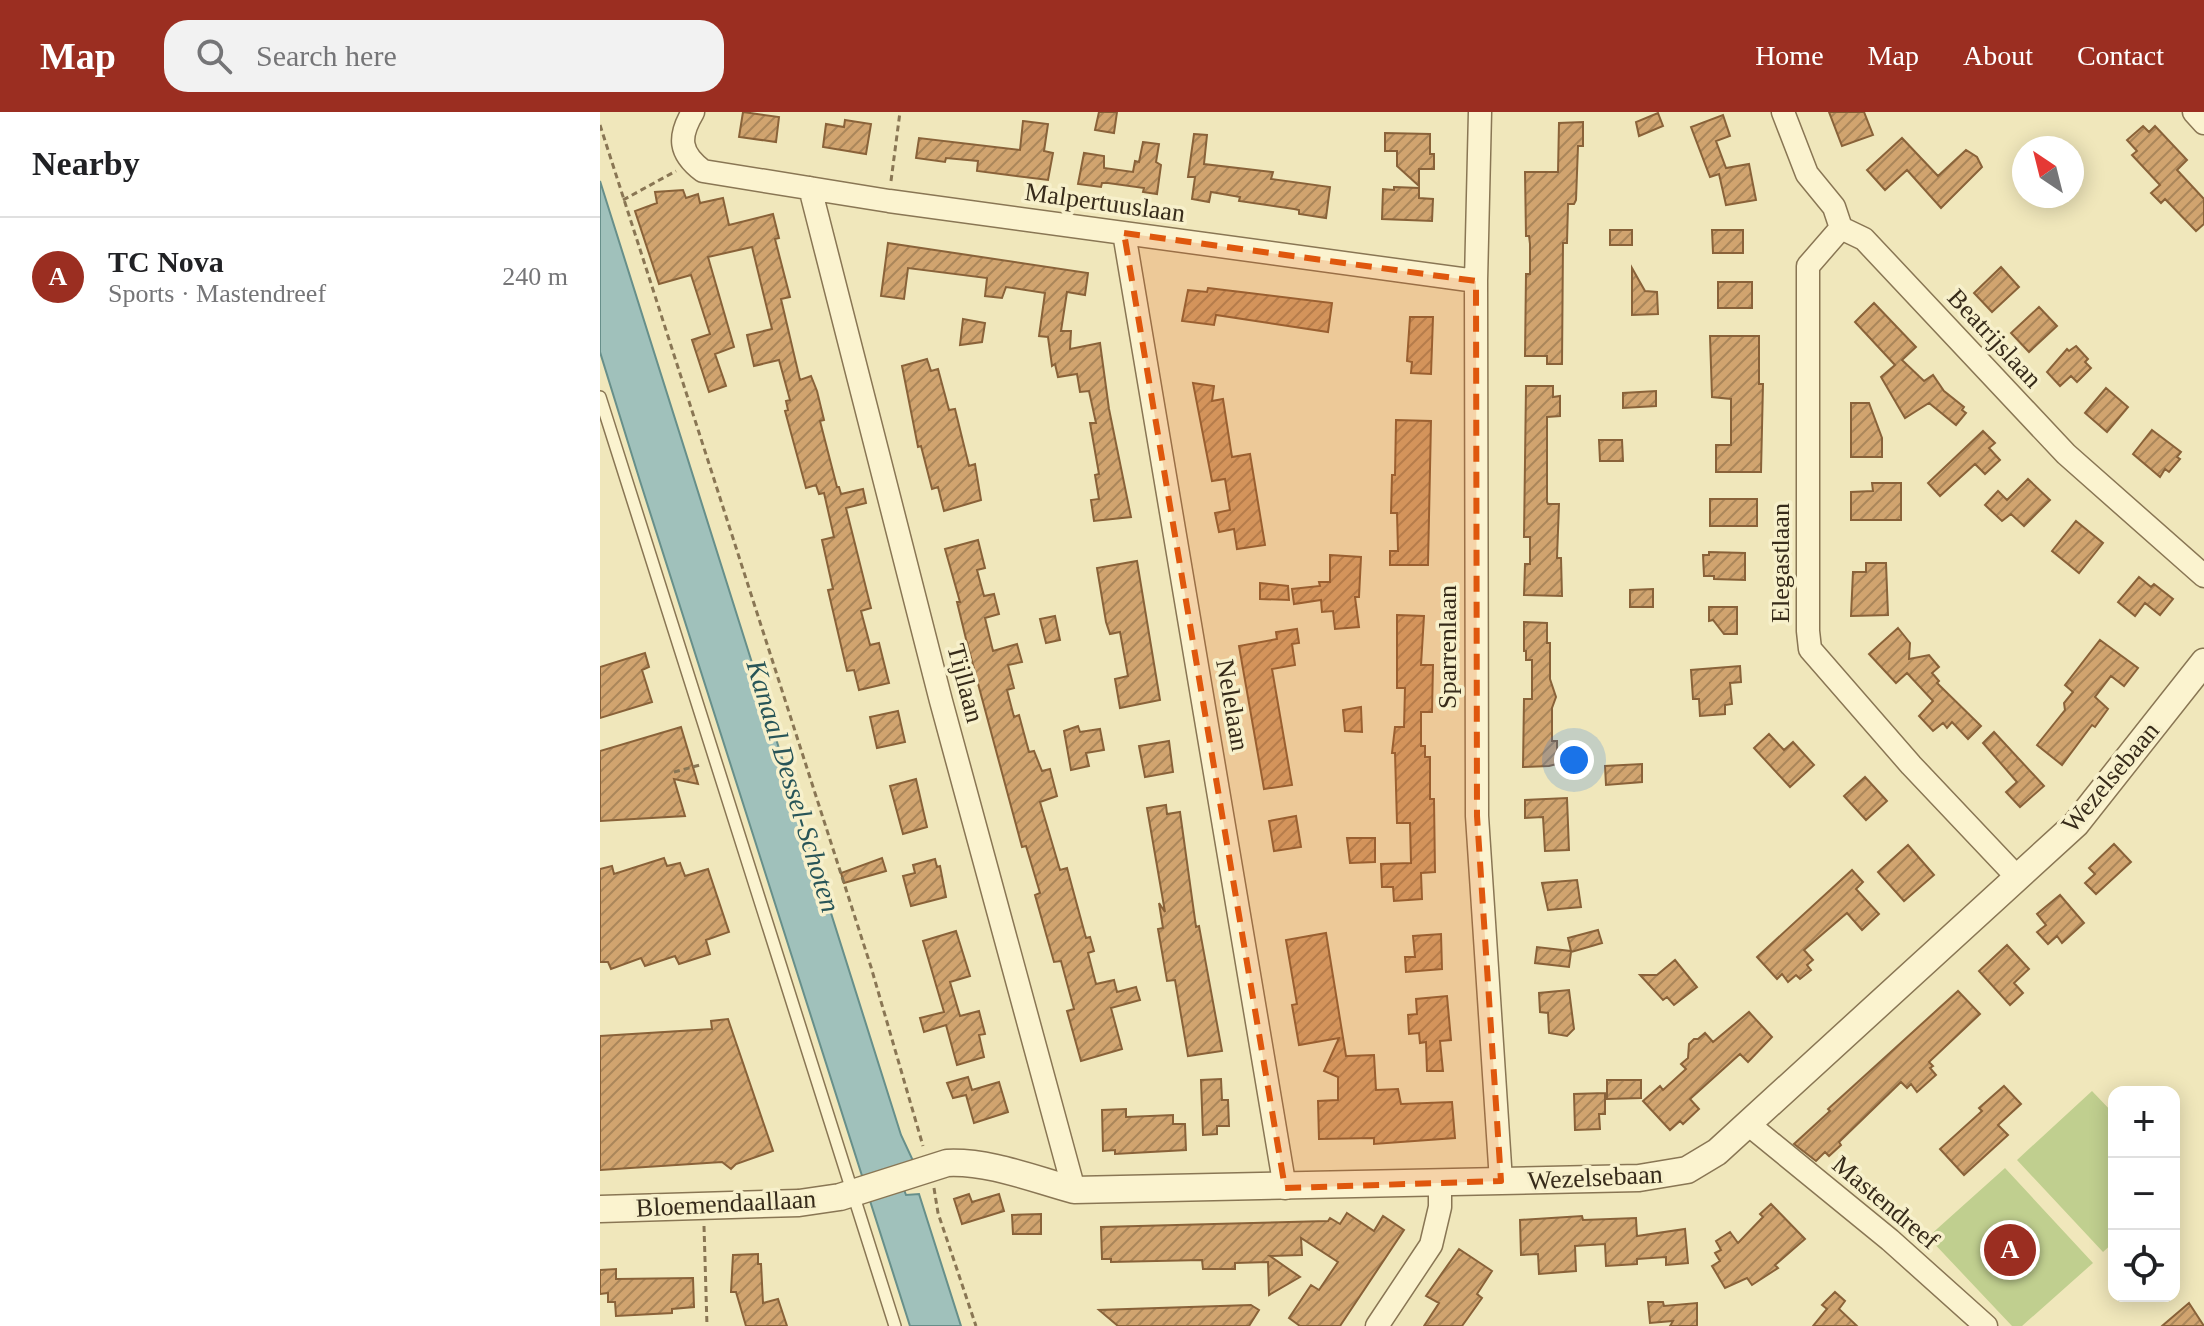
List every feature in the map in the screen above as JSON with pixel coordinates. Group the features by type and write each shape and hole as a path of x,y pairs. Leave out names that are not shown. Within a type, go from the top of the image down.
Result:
{"street":[{"path":"692,162 682,140 693,112"},
{"name":"Sparrenlaan","path":"1480,112 1476,281 1477,816 1501,1181"},
{"name":"Beatrijslaan","path":"1783,112 1807,174 1834,207 1841,228 1864,239 2066,454 2204,576"},
{"path":"2194,112 2204,123"},
{"name":"Malpertuuslaan","path":"692,162 703,171 889,201 1476,281"},
{"name":"Tijllaan","path":"810,188 941,701 1074,1190"},
{"name":"Elegastlaan","path":"1841,228 1808,266 1810,649 1911,765 2017,877"},
{"name":"Nelelaan","path":"1124,233 1285,1188"},
{"name":"Wezelsebaan","path":"927,1170 947,1163 964,1162 994,1167 1074,1190 1285,1188 1639,1178 1687,1170 1717,1152 2076,824 2204,662"},
{"name":"Mastendreef","path":"1748,1124 1890,1240 1986,1326"},
{"name":"Bloemendaallaan","path":"600,1209 799,1203 858,1191 927,1170"},
{"path":"1377,1326 1431,1245 1440,1207 1440,1182"}],"lane":[{"path":"600,397 715,760 858,1191 895,1326"}],"path":[{"path":"889,201 900,112"},
{"path":"600,125 866,952 938,1213 976,1326"},
{"path":"623,200 692,162"},
{"path":"674,772 715,760"},
{"path":"703,1205 707,1326"}],"highlighted area":[{"path":"1124,233 1476,281 1477,816 1501,1181 1285,1188"}],"green space":[{"path":"2092,1091 2108,1108 2108,1247 2103,1252 2017,1160"},
{"path":"2005,1168 2093,1263 2022,1326 2012,1326 1928,1237"}],"water":[{"path":"600,181 901,1135 915,1165 898,1173 906,1195 919,1194 961,1326 910,1326 640,481 600,352"}],"building":[{"path":"743,112 779,117 776,142 739,137"},
{"path":"1099,112 1117,112 1114,133 1095,130"},
{"path":"1829,112 1864,112 1873,135 1842,146"},
{"path":"1658,113 1663,126 1639,136 1636,122"},
{"path":"1723,115 1730,136 1716,141 1726,168 1749,164 1756,200 1726,205 1719,174 1710,177 1691,127"},
{"path":"845,120 871,124 866,154 823,147 826,124 844,127"},
{"path":"1023,121 1048,124 1044,151 1053,153 1048,180 977,171 978,161 946,158 945,162 916,158 919,138 1020,150"},
{"path":"1583,122 1583,146 1578,146 1576,200 1574,204 1568,204 1567,243 1563,243 1562,364 1547,364 1547,356 1525,356 1526,274 1530,274 1530,244 1529,236 1526,236 1525,172 1558,172 1559,123"},
{"path":"2143,126 2149,132 2155,126 2187,160 2177,170 2204,199 2204,224 2196,231 2165,199 2161,203 2151,193 2160,185 2132,155 2137,151 2127,140"},
{"path":"1385,133 1430,134 1434,169 1419,169 1419,186 1397,166 1397,151 1385,151"},
{"path":"1194,134 1207,135 1204,164 1273,172 1271,179 1330,187 1326,218 1299,214 1299,210 1294,209 1239,201 1240,197 1211,192 1209,202 1192,199 1195,177 1188,177"},
{"path":"1902,138 1938,176 1966,150 1977,157 1982,167 1941,208 1907,170 1885,190 1867,170"},
{"path":"1143,142 1159,144 1156,162 1161,165 1157,194 1143,192 1144,188 1108,183 1102,183 1101,187 1078,184 1084,153 1104,156 1104,168 1133,172 1135,161 1139,162"},
{"path":"1394,187 1419,188 1419,198 1433,199 1432,221 1382,219 1383,189 1394,190"},
{"path":"683,190 686,198 698,194 700,203 723,198 729,225 773,214 779,238 775,239 790,297 781,299 800,380 811,376 817,391 824,420 820,421 841,494 863,489 866,503 846,508 871,608 861,611 870,645 879,643 889,683 859,690 854,670 847,671 828,590 833,589 822,540 834,537 824,493 819,494 816,485 806,488 785,411 788,410 786,401 790,400 779,360 754,366 747,335 772,329 752,247 708,257 734,347 715,354 726,386 709,392 692,340 710,334 691,275 659,284 635,211 657,203 655,192"},
{"path":"1610,230 1632,230 1632,245 1610,245"},
{"path":"1712,230 1743,230 1743,253 1713,253"},
{"path":"888,243 1088,273 1085,295 1067,292 1061,331 1071,331 1070,349 1100,343 1109,409 1131,517 1094,521 1091,500 1099,499 1095,475 1099,474 1090,423 1096,423 1089,391 1080,392 1077,374 1058,377 1055,364 1052,366 1048,337 1039,336 1045,293 1006,287 1002,298 985,296 987,278 908,268 904,299 881,296"},
{"path":"2001,267 2019,287 1992,312 1974,293"},
{"path":"1632,268 1645,291 1657,292 1658,314 1632,315"},
{"path":"1718,282 1752,282 1752,308 1718,308"},
{"path":"1208,288 1332,303 1328,332 1216,315 1214,325 1182,321 1188,290 1207,292"},
{"path":"1874,303 1916,347 1902,360 1924,381 1933,375 1944,391 1964,407 1962,410 1966,413 1956,425 1929,403 1905,418 1881,377 1895,365 1855,322"},
{"path":"2039,307 2057,326 2029,352 2011,333"},
{"path":"1410,317 1433,317 1431,374 1411,373 1412,362 1407,361"},
{"path":"963,319 985,323 982,342 960,345"},
{"path":"1710,336 1759,336 1759,384 1763,384 1761,472 1716,472 1716,445 1731,445 1731,399 1712,397"},
{"path":"2076,346 2088,359 2085,362 2091,368 2077,382 2071,376 2060,386 2047,372 2067,349 2069,351"},
{"path":"927,359 931,371 938,369 949,410 955,409 969,466 975,464 981,500 944,511 938,487 932,489 921,446 918,447 902,366"},
{"path":"1193,383 1214,386 1212,401 1223,399 1232,457 1250,454 1265,545 1237,549 1234,529 1219,532 1215,513 1230,510 1225,479 1212,481"},
{"path":"1526,386 1553,386 1553,397 1560,396 1560,416 1547,417 1547,502 1559,504 1557,558 1561,558 1562,596 1524,595 1525,564 1530,564 1530,537 1524,537"},
{"path":"2106,388 2128,407 2107,432 2085,413"},
{"path":"1656,391 1656,406 1623,408 1623,393"},
{"path":"1851,403 1869,403 1882,438 1882,457 1851,457"},
{"path":"1396,420 1431,421 1428,565 1390,565 1390,551 1398,551 1397,513 1391,513"},
{"path":"2152,430 2181,452 2177,457 2180,459 2169,472 2165,469 2160,477 2133,454"},
{"path":"1983,431 1995,443 1989,448 2000,460 1985,474 1975,464 1940,496 1928,483"},
{"path":"1599,440 1622,440 1623,461 1600,461"},
{"path":"2028,479 2050,500 2024,526 2011,514 2002,521 1985,505 1998,491 2007,500"},
{"path":"1872,483 1901,483 1901,520 1851,520 1851,492 1873,491"},
{"path":"1710,499 1757,499 1757,526 1710,526"},
{"path":"2076,521 2103,543 2079,573 2052,551"},
{"path":"978,540 985,568 977,570 984,596 994,594 999,614 985,618 993,651 1017,644 1022,662 1008,665 1014,688 1007,690 1014,717 1019,715 1029,752 1034,751 1042,771 1050,769 1057,796 1040,802 1060,870 1067,868 1086,938 1090,937 1094,951 1088,953 1096,984 1114,980 1117,992 1136,987 1140,1000 1111,1008 1122,1049 1081,1061 1067,1011 1074,1009 1061,961 1054,962 1035,895 1040,893 1026,846 1022,847 945,549"},
{"path":"1709,552 1745,553 1745,580 1704,576 1703,555 1709,555"},
{"path":"1330,555 1361,557 1359,597 1355,597 1359,627 1335,629 1333,611 1322,612 1321,600 1294,604 1292,589 1330,582"},
{"path":"1137,561 1160,700 1120,708 1115,679 1128,676 1120,632 1110,634 1106,622 1097,568"},
{"path":"1866,563 1886,563 1888,615 1851,616 1853,572 1866,572"},
{"path":"2139,577 2173,599 2160,615 2145,603 2135,616 2118,602"},
{"path":"1260,583 1288,586 1289,600 1260,599"},
{"path":"1653,589 1653,607 1630,607 1630,590"},
{"path":"1709,607 1737,607 1737,634 1724,634 1713,620 1709,621"},
{"path":"1397,615 1424,616 1421,665 1433,665 1432,712 1421,712 1421,746 1425,746 1425,757 1430,757 1435,872 1421,873 1422,899 1394,901 1393,887 1382,887 1381,864 1411,863 1410,823 1397,823 1395,753 1392,753 1395,727 1404,727 1405,688 1397,688"},
{"path":"1055,616 1060,640 1046,643 1040,619"},
{"path":"1524,622 1547,623 1550,679 1556,697 1552,708 1552,741 1557,741 1557,764 1549,766 1523,767 1524,699 1532,699 1532,660 1526,660 1524,651"},
{"path":"1898,628 1910,643 1909,659 1929,655 1939,667 1932,673 1939,681 1937,683 1981,726 1968,739 1952,722 1947,728 1943,723 1933,731 1919,716 1933,701 1907,673 1896,683 1869,654"},
{"path":"1297,629 1299,643 1292,644 1295,665 1272,669 1292,785 1264,789 1239,646 1277,639 1276,632"},
{"path":"2100,640 2138,668 2124,686 2111,676 2095,697 2108,709 2062,765 2037,745 2065,710 2064,703 2073,692 2065,685"},
{"path":"645,653 649,667 642,670 652,702 600,718 600,667"},
{"path":"1740,666 1741,682 1730,683 1732,704 1725,705 1725,714 1700,716 1699,699 1693,699 1691,670"},
{"path":"1361,707 1362,732 1345,731 1343,710"},
{"path":"898,711 905,742 877,748 870,717"},
{"path":"1078,726 1080,732 1100,729 1104,750 1086,753 1089,766 1071,770 1064,731"},
{"path":"681,727 698,784 674,779 685,816 600,821 600,751"},
{"path":"1994,732 2044,786 2020,807 2006,792 2017,782 1983,743"},
{"path":"1769,734 1784,750 1793,742 1814,765 1790,787 1754,748"},
{"path":"1169,741 1173,772 1145,777 1139,746"},
{"path":"1642,764 1642,782 1606,785 1605,766"},
{"path":"1865,777 1887,801 1866,820 1844,796"},
{"path":"916,779 927,827 903,834 890,786"},
{"path":"1567,798 1569,850 1545,851 1543,817 1525,818 1525,800"},
{"path":"1166,805 1167,814 1180,812 1196,927 1199,926 1222,1051 1188,1056 1175,980 1167,981 1158,929 1163,928 1159,903 1165,912 1147,808"},
{"path":"1296,816 1301,847 1274,851 1269,821"},
{"path":"1347,838 1375,838 1375,862 1350,863"},
{"path":"2114,844 2131,862 2096,894 2085,883 2095,874 2089,868"},
{"path":"1908,845 1934,875 1904,901 1878,872"},
{"path":"664,858 667,866 680,863 685,876 708,869 729,932 706,940 710,954 679,964 675,956 645,966 641,958 611,969 608,962 600,962 600,869 612,866 614,874"},
{"path":"882,858 886,871 844,883 841,873"},
{"path":"935,859 937,867 940,866 946,897 911,906 903,876 915,873 913,865"},
{"path":"1852,870 1863,882 1856,889 1879,914 1862,930 1847,913 1804,950 1813,960 1807,965 1811,970 1800,979 1796,975 1788,982 1782,974 1777,979 1757,957"},
{"path":"1577,880 1581,907 1548,910 1542,883"},
{"path":"2060,895 2084,923 2062,943 2057,936 2048,944 2037,932 2046,925 2037,914"},
{"path":"1598,930 1602,943 1571,952 1569,967 1535,963 1537,947 1571,951 1568,938"},
{"path":"956,931 970,976 950,982 960,1016 979,1011 985,1034 979,1035 984,1057 957,1065 946,1025 924,1032 920,1018 944,1012 923,941"},
{"path":"1326,933 1346,1056 1374,1055 1376,1090 1398,1089 1401,1104 1452,1102 1455,1138 1374,1144 1374,1138 1319,1139 1318,1101 1338,1100 1338,1077 1324,1071 1339,1038 1299,1045 1292,1005 1297,1004 1286,940"},
{"path":"1441,934 1442,969 1406,972 1405,957 1415,957 1413,936"},
{"path":"2007,945 2029,969 2014,983 2023,993 2010,1005 1979,971"},
{"path":"1675,960 1697,987 1674,1005 1667,997 1663,1000 1640,975 1657,975"},
{"path":"1569,990 1574,1029 1567,1036 1549,1033 1548,1013 1540,1012 1539,993"},
{"path":"1958,991 1980,1014 1929,1062 1936,1075 1917,1092 1911,1084 1907,1088 1901,1082 1839,1142 1841,1145 1829,1156 1825,1152 1816,1161 1794,1144 1830,1111 1828,1109"},
{"path":"1447,996 1451,1040 1440,1041 1443,1071 1427,1071 1426,1042 1420,1043 1419,1033 1409,1034 1408,1015 1417,1014 1416,999"},
{"path":"1749,1012 1772,1037 1748,1062 1740,1054 1690,1099 1699,1109 1683,1124 1680,1121 1670,1130 1643,1101 1660,1086 1663,1090 1686,1069 1681,1064 1688,1058 1689,1044 1694,1039 1705,1033 1713,1042"},
{"path":"728,1019 773,1151 736,1164 731,1169 722,1162 600,1170 600,1036 712,1029 711,1021"},
{"path":"968,1077 972,1090 999,1082 1008,1112 974,1123 966,1095 953,1098 947,1083"},
{"path":"1221,1079 1222,1100 1228,1100 1229,1126 1217,1126 1217,1134 1203,1135 1201,1080"},
{"path":"1607,1080 1641,1080 1641,1098 1607,1099"},
{"path":"2004,1086 2021,1104 1998,1125 2008,1135 1964,1175 1940,1149"},
{"path":"1605,1093 1605,1114 1599,1114 1600,1129 1575,1130 1574,1094"},
{"path":"1126,1109 1126,1117 1173,1115 1173,1124 1185,1124 1186,1150 1115,1154 1115,1150 1103,1151 1102,1110"},
{"path":"969,1194 972,1202 999,1194 1004,1211 962,1224 954,1199"},
{"path":"1771,1204 1805,1239 1775,1265 1778,1268 1752,1285 1747,1278 1725,1288 1712,1266 1720,1261 1715,1253 1721,1250 1716,1241 1730,1232 1738,1243"},
{"path":"1347,1213 1374,1231 1383,1216 1404,1230 1340,1326 1300,1326 1289,1318 1311,1285 1319,1290 1338,1262 1301,1238 1302,1255 1270,1256 1300,1277 1269,1295 1268,1262 1235,1263 1235,1269 1203,1269 1202,1260 1111,1262 1111,1259 1102,1259 1101,1227 1328,1221 1330,1218 1340,1224"},
{"path":"1041,1214 1041,1234 1013,1234 1012,1215"},
{"path":"1582,1216 1583,1220 1636,1218 1637,1236 1685,1229 1688,1263 1666,1265 1666,1257 1637,1259 1637,1264 1606,1266 1605,1244 1575,1246 1576,1271 1539,1274 1538,1254 1521,1255 1520,1220"},
{"path":"1459,1249 1492,1271 1477,1294 1482,1298 1462,1326 1424,1326 1439,1303 1426,1296"},
{"path":"758,1254 763,1303 778,1299 787,1326 746,1326 736,1292 731,1292 733,1255"},
{"path":"616,1269 616,1279 693,1278 694,1307 672,1309 672,1313 616,1316 615,1302 608,1302 608,1293 600,1294 600,1270"},
{"path":"1835,1292 1845,1301 1839,1309 1857,1326 1813,1326 1827,1309 1822,1305"},
{"path":"1648,1302 1663,1302 1664,1306 1697,1303 1697,1326 1670,1326 1673,1321 1650,1323"},
{"path":"2189,1303 2204,1326 2162,1326"},
{"path":"1251,1305 1259,1310 1249,1326 1118,1326 1099,1310"}],"place":[{"name":"TC Nova","path":"2010,1250"}],"water label":[{"name":"Kanaal Dessel-Schoten","path":"794,786"}]}
